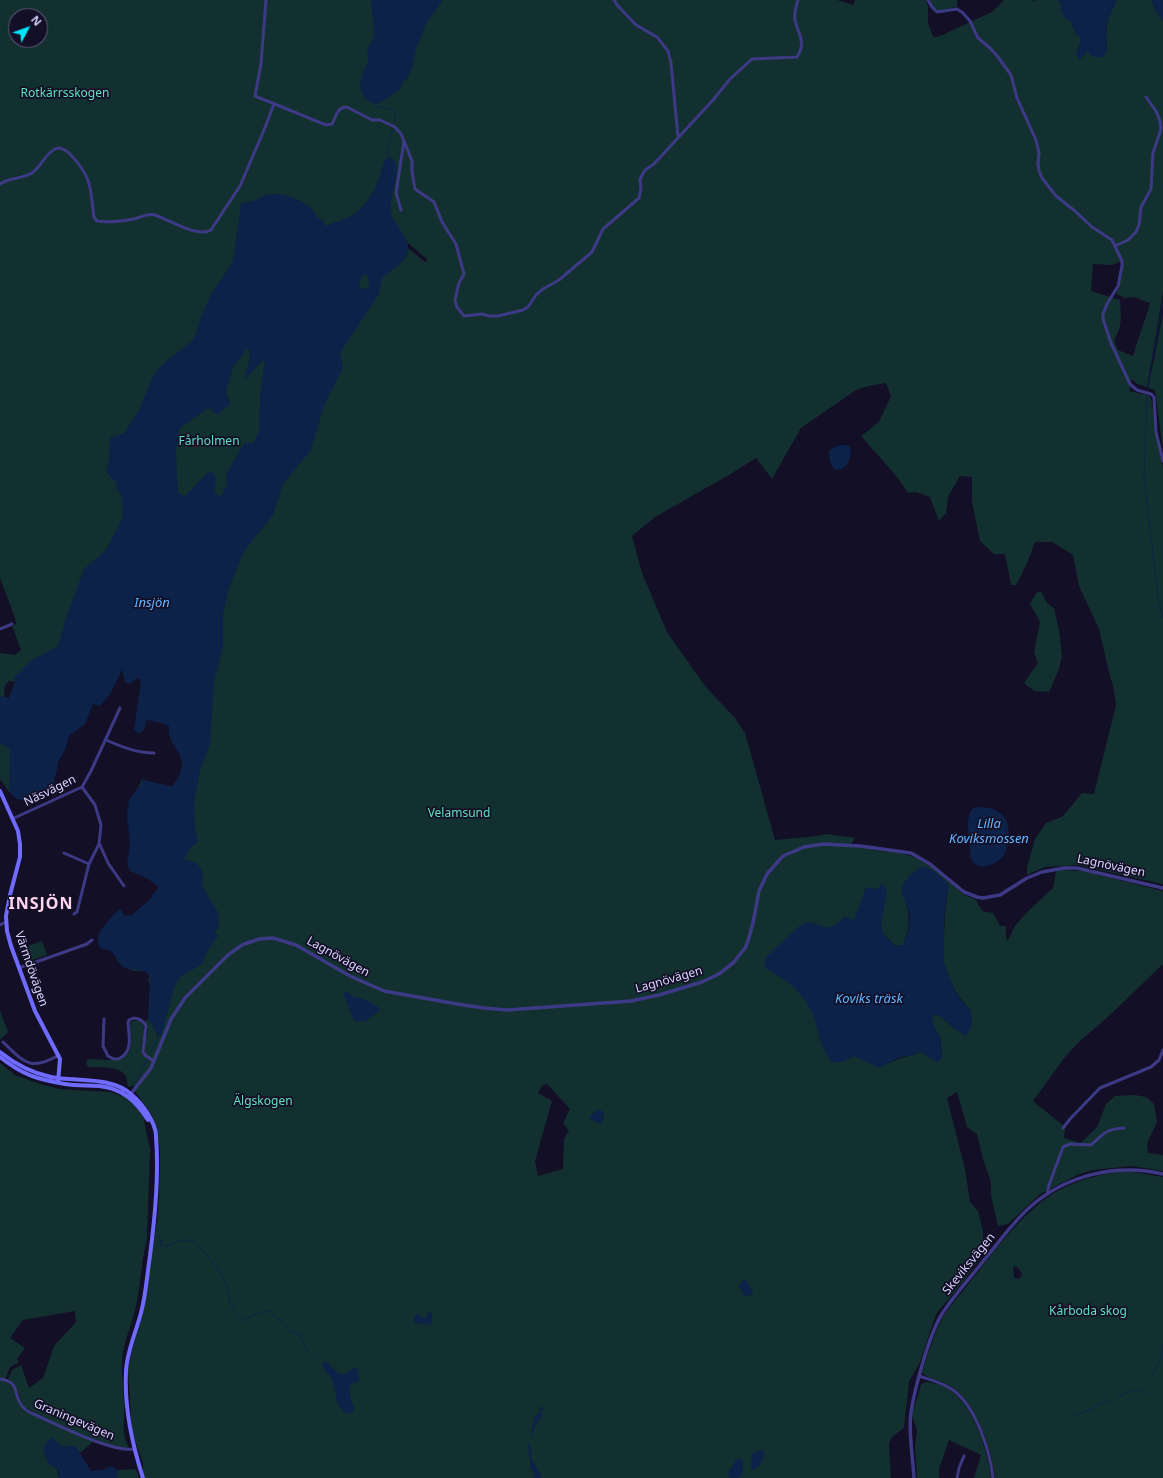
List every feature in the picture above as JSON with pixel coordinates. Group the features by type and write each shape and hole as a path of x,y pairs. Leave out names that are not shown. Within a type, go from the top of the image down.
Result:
{"main road":[{"name":"Värmdövägen","path":"0,790 2,802 12,818 19,836 20,857 10,895 6,922 19,968 35,1011 59,1055 60,1062 58,1080"},
{"path":"0,1052 28,1070 66,1084 109,1088 130,1095 148,1119 156,1140 157,1191 155,1223 144,1301 129,1353 126,1370 128,1421 143,1478"},
{"path":"0,1057 26,1074 58,1080"}],"street":[{"path":"266,0 261,64 255,96 326,125 332,124 338,110 343,107 347,107 372,120 380,120 395,127 404,141 412,161 415,189 434,202 442,222 456,244 464,274 459,283 455,300 464,316 482,314 498,316 523,310 528,307 536,295 543,289 559,280 592,252 603,230 639,198 641,189 640,179 642,174 654,164 713,100 730,79 751,60 797,57 801,50 802,42 795,18 798,0"},
{"path":"614,0 636,25 657,37 668,51 671,63 678,137"},
{"path":"928,0 937,12 957,10 963,13 970,21 978,38 998,57 1011,75 1017,98 1036,140 1039,153 1039,171 1042,178 1056,196 1092,227 1112,240 1122,261 1121,270 1118,286 1107,304 1103,314 1103,319 1111,343 1130,384 1137,390 1151,394 1154,397 1156,432 1163,461"},
{"path":"1115,246 1128,240 1136,232 1139,226 1141,207 1150,189 1153,153 1161,129 1156,111 1146,97"},
{"path":"0,184 9,179 31,174 51,152 56,148 60,148 70,153 87,178 94,217 97,221 134,219 150,214 188,229 203,233 207,232 211,230 240,186 274,104"},
{"path":"401,210 396,188 404,141"},
{"path":"0,629 12,624"},
{"name":"Näsvägen","path":"12,818 82,787 106,740 120,708"},
{"path":"106,740 129,750 154,753"},
{"path":"74,914 78,912 89,864 100,844 101,825 97,811 82,787"},
{"path":"100,844 108,863 124,886"},
{"name":"Lagnövägen","path":"130,1095 145,1076 154,1061 171,1019 185,998 228,955 242,945 259,939 273,938 296,945 350,976 384,991 484,1008 517,1010 641,1000 702,982 719,974 733,963 745,948 751,934 759,891 766,874 783,856 797,849 810,845 823,844 860,846 910,853 930,864 964,892 984,898 996,896 1031,876 1050,870 1064,868 1077,868 1163,888"},
{"path":"64,853 89,864"},
{"path":"0,925 6,922"},
{"path":"19,968 87,944 92,940"},
{"path":"104,1019 103,1046 108,1056 117,1059 123,1057 127,1052 130,1040 128,1023 129,1020 134,1018 141,1020 146,1026 142,1049 148,1057 154,1061"},
{"path":"3,1042 18,1057 31,1064 46,1062 59,1055"},
{"path":"1063,1128 1100,1088 1151,1067 1158,1060 1163,1050"},
{"path":"1047,1194 1048,1185 1063,1147 1070,1144 1091,1145 1100,1136 1110,1130 1124,1128"},
{"name":"Skeviksvägen","path":"914,1478 911,1417 919,1376 935,1327 946,1309 1022,1215 1047,1194 1071,1181 1096,1173 1126,1170 1163,1174"},
{"path":"919,1376 946,1385 965,1401 974,1416 986,1448 993,1478"},
{"name":"Graningevägen","path":"0,1379 6,1380 13,1384 22,1407 31,1412 94,1440 116,1448 135,1449"},
{"path":"958,1478 959,1468 964,1456"}],"green space":[{"name":"Velamsund","path":"0,0 837,0 853,5 855,0 926,0 928,6 928,23 933,37 940,36 992,12 1004,0 1058,0 1067,12 1076,35 1080,36 1080,45 1076,53 1081,58 1086,52 1107,47 1107,23 1116,0 1152,0 1154,7 1163,21 1163,292 1147,387 1137,384 1132,379 1129,391 1148,395 1151,398 1155,430 1163,467 1163,884 1077,865 1045,867 1027,875 1027,867 1035,839 1046,823 1062,817 1082,793 1094,794 1116,705 1113,686 1099,629 1079,586 1073,555 1052,542 1035,542 1027,564 1016,585 1011,585 1005,554 994,554 980,541 972,502 972,477 960,476 948,497 946,513 939,521 930,497 916,492 908,493 897,477 861,436 879,422 891,396 886,383 856,390 801,428 772,479 756,458 655,517 632,536 642,573 667,632 705,686 735,718 745,733 775,840 826,834 855,838 851,844 870,846 871,850 901,853 914,857 934,868 963,894 976,900 982,911 993,913 1000,926 1006,926 1006,939 1008,940 1015,926 1025,914 1053,888 1056,871 1083,871 1163,891 1163,964 1110,1015 1080,1041 1065,1057 1033,1101 1065,1127 1064,1138 1081,1143 1097,1127 1106,1104 1115,1096 1135,1095 1146,1097 1154,1104 1157,1122 1147,1143 1148,1153 1163,1155 1163,1171 1132,1166 1093,1170 1077,1175 1040,1194 1008,1224 998,1226 991,1196 991,1182 983,1159 977,1134 967,1127 957,1092 947,1098 965,1169 970,1202 978,1211 983,1231 983,1254 963,1282 936,1314 920,1362 909,1382 904,1428 892,1437 889,1443 891,1478 145,1478 143,1463 132,1432 128,1370 131,1354 143,1314 157,1220 160,1152 158,1136 153,1117 133,1088 134,1085 128,1087 126,1077 123,1073 115,1069 88,1067 86,1063 88,1059 117,1060 123,1058 130,1048 131,1021 140,1021 143,1026 144,1036 142,1050 148,1059 144,1049 148,1030 145,1022 148,1019 158,1036 150,985 148,981 148,972 144,970 137,971 128,969 121,965 116,959 123,952 167,889 132,798 142,780 162,786 178,795 189,764 149,671 118,659 88,691 9,792 0,779 0,653 15,655 21,650 12,626 16,624 0,578","holes":["1085,221 1113,239 1123,263 1116,294 1125,298 1134,297 1150,303 1133,356 1118,350 1114,340 1120,325 1120,300 1091,291 1093,264 1112,265 1122,261 1112,240","403,235 407,242 428,260 425,262 408,248","9,681 15,682 9,698 4,697 5,685","949,884 945,915 944,964 954,989 971,1011 954,1028 940,1016 933,1014 932,1022 940,1038 942,1058 932,1057 921,1052 889,1063 887,937 895,946 903,945 909,920 904,896","547,1084 570,1109 563,1123 569,1131 564,1139 563,1169 538,1176 535,1161 552,1101 538,1093 542,1086"]},
{"path":"929,0 957,0 957,7 941,11 936,9"},
{"path":"1163,314 1163,450 1155,390 1148,388"},
{"path":"1041,591 1047,603 1054,608 1059,630 1062,656 1059,669 1049,692 1034,691 1024,683 1038,663 1034,652 1040,622 1030,604 1036,593"},
{"path":"42,941 47,955 24,963 19,949"},
{"path":"0,1011 8,1032 0,1040"},
{"path":"0,1063 15,1075 59,1089 111,1092 125,1097 135,1105 145,1119 144,1121 150,1149 147,1239 136,1306 124,1346 122,1359 124,1431 125,1439 129,1447 121,1447 94,1439 62,1426 26,1408 21,1401 15,1385 8,1379 12,1370 21,1365 29,1388 43,1378 54,1346 76,1322 75,1311 23,1320 10,1338 25,1348 17,1359 19,1362 10,1367 6,1378 0,1378"},
{"name":"Kårboda skog","path":"1116,1172 1133,1172 1163,1177 1163,1478 995,1478 986,1441 968,1404 952,1387 928,1377 922,1372 933,1340 941,1321 951,1306 1006,1236 1026,1215 1037,1205 1056,1192 1080,1181","holes":["1016,1266 1022,1273 1021,1277 1018,1279 1014,1278 1013,1267"]},
{"path":"0,1380 6,1381 10,1384 21,1406 25,1410 93,1442 80,1453 75,1446 63,1447 51,1438 50,1465 58,1471 59,1478 0,1478"},
{"path":"927,1382 945,1387 955,1394 971,1414 982,1440 991,1478 974,1478 981,1455 949,1440 939,1469 939,1478 917,1478 915,1447 917,1431 912,1414 921,1385"},
{"path":"136,1469 139,1478 117,1478 118,1470"}],"water":[{"path":"371,0 443,0 426,24 416,49 412,68 407,79 402,82 401,88 390,97 377,103 372,103 367,100 361,91 362,75 369,60 367,52 374,37"},
{"path":"1058,0 1116,0 1106,25 1107,47 1103,57 1093,57 1086,52 1081,59 1078,59 1076,53 1080,46 1080,36 1076,35 1071,21 1065,19 1060,9 1061,3"},
{"path":"1152,0 1163,0 1163,21 1154,7"},
{"name":"Insjön","path":"389,157 394,161 396,167 391,213 408,244 407,255 382,278 379,294 340,353 343,368 323,408 311,450 283,484 273,515 244,551 229,588 223,614 223,646 214,682 210,744 200,770 194,803 195,827 198,842 192,846 184,859 197,863 203,873 202,887 218,912 219,929 214,930 218,936 207,951 202,964 178,980 174,988 161,1036 158,1036 148,1019 150,977 146,972 123,967 111,951 100,948 98,937 113,915 120,909 125,916 132,915 148,901 159,887 148,879 130,871 127,865 130,842 127,816 129,800 144,780 173,786 179,776 182,767 180,755 170,736 169,726 147,720 142,732 139,733 134,730 141,681 138,678 131,683 125,683 122,669 111,693 100,706 93,704 85,724 69,736 65,750 58,762 54,779 55,782 52,790 48,792 44,791 31,802 17,799 9,792 10,750 6,746 0,744 0,695 4,698 9,698 15,682 13,678 32,660 58,646 66,618 84,569 106,550 122,519 123,506 121,494 117,490 116,482 106,472 109,459 110,437 123,434 138,412 154,374 166,361 185,347 195,337 200,319 211,294 233,262 241,203 253,201 265,195 278,194 292,197 311,208 318,218 324,221 326,226 350,217 363,207 375,189 384,161","holes":["366,274 368,277 369,287 367,289 361,288 359,285 362,276","244,348 250,351 249,362 244,380 265,359 260,398 259,431 253,443 244,443 226,474 227,485 221,496 214,493 216,478 210,471 185,496 178,493 176,453 179,429 208,408 218,415 230,404 226,391 234,365 243,355"]},
{"path":"836,446 849,446 851,449 850,457 846,466 836,470 830,462 829,451"},
{"name":"Lilla Koviksmossen","path":"979,807 995,810 1000,813 1005,818 1009,830 1009,838 1004,855 995,863 986,866 977,865 973,862 970,855 968,827 969,818 972,809"},
{"name":"Koviks träsk","path":"921,867 927,867 949,885 944,923 944,963 954,989 960,999 971,1011 972,1026 966,1036 940,1016 933,1014 932,1022 940,1038 942,1058 937,1062 921,1052 898,1058 879,1068 854,1056 842,1062 831,1062 819,1038 813,1015 804,999 787,982 765,968 765,958 798,927 809,922 824,927 831,927 844,917 854,920 866,887 877,889 882,884 887,891 881,924 883,933 895,946 903,945 908,933 910,920 909,912 903,897 902,888 912,873"},
{"path":"346,991 354,997 364,999 374,1004 379,1008 379,1011 366,1021 354,1021 343,993"},
{"path":"599,1109 603,1112 604,1119 600,1124 589,1118"},
{"path":"745,1280 753,1291 751,1295 744,1296 739,1286 742,1281"},
{"path":"429,1312 432,1313 432,1323 430,1325 414,1322 414,1315 419,1315 424,1319 427,1317"},
{"path":"325,1361 340,1374 347,1373 354,1367 358,1370 359,1381 351,1384 350,1387 350,1397 355,1410 347,1414 340,1407 336,1398 332,1379 323,1366"},
{"path":"541,1406 544,1408 541,1413 542,1416 530,1437 535,1416 539,1413"},
{"path":"51,1437 63,1447 75,1446 91,1471 103,1470 110,1466 118,1470 117,1478 59,1478 59,1471 50,1465 45,1457 43,1448"},
{"path":"529,1441 532,1459 541,1475 541,1478 534,1478 533,1472 530,1468 528,1447"},
{"path":"761,1450 764,1452 764,1455 760,1465 753,1470 751,1467 752,1453"},
{"path":"737,1459 741,1459 743,1461 743,1472 739,1478 730,1478 728,1476 729,1471"}],"waterway":[{"path":"374,103 375,106 394,110 396,117 394,122"},
{"path":"389,157 388,147 393,129"},
{"path":"1148,391 1150,368 1163,303"},
{"path":"1147,396 1144,477 1158,597 1163,617"},
{"path":"150,1054 158,1036"},
{"path":"132,1083 136,1081 147,1060"},
{"path":"146,1231 150,1233"},
{"path":"156,1235 159,1236 161,1241 160,1245 164,1246 182,1240 191,1241 196,1244 222,1276 227,1287 230,1303 241,1319 244,1321 254,1315 268,1311 281,1321 287,1329 301,1336 305,1348 323,1365"},
{"path":"1152,1377 1160,1360 1163,1345"},
{"path":"1117,1397 1140,1389 1147,1394"},
{"path":"1074,1416 1111,1400"}],"district":[{"name":"INSJÖN","path":"41,904"}],"park label":[{"name":"Rotkärrsskogen","path":"65,94"},
{"name":"Fårholmen","path":"209,442"},
{"name":"Älgskogen","path":"263,1102"}]}
